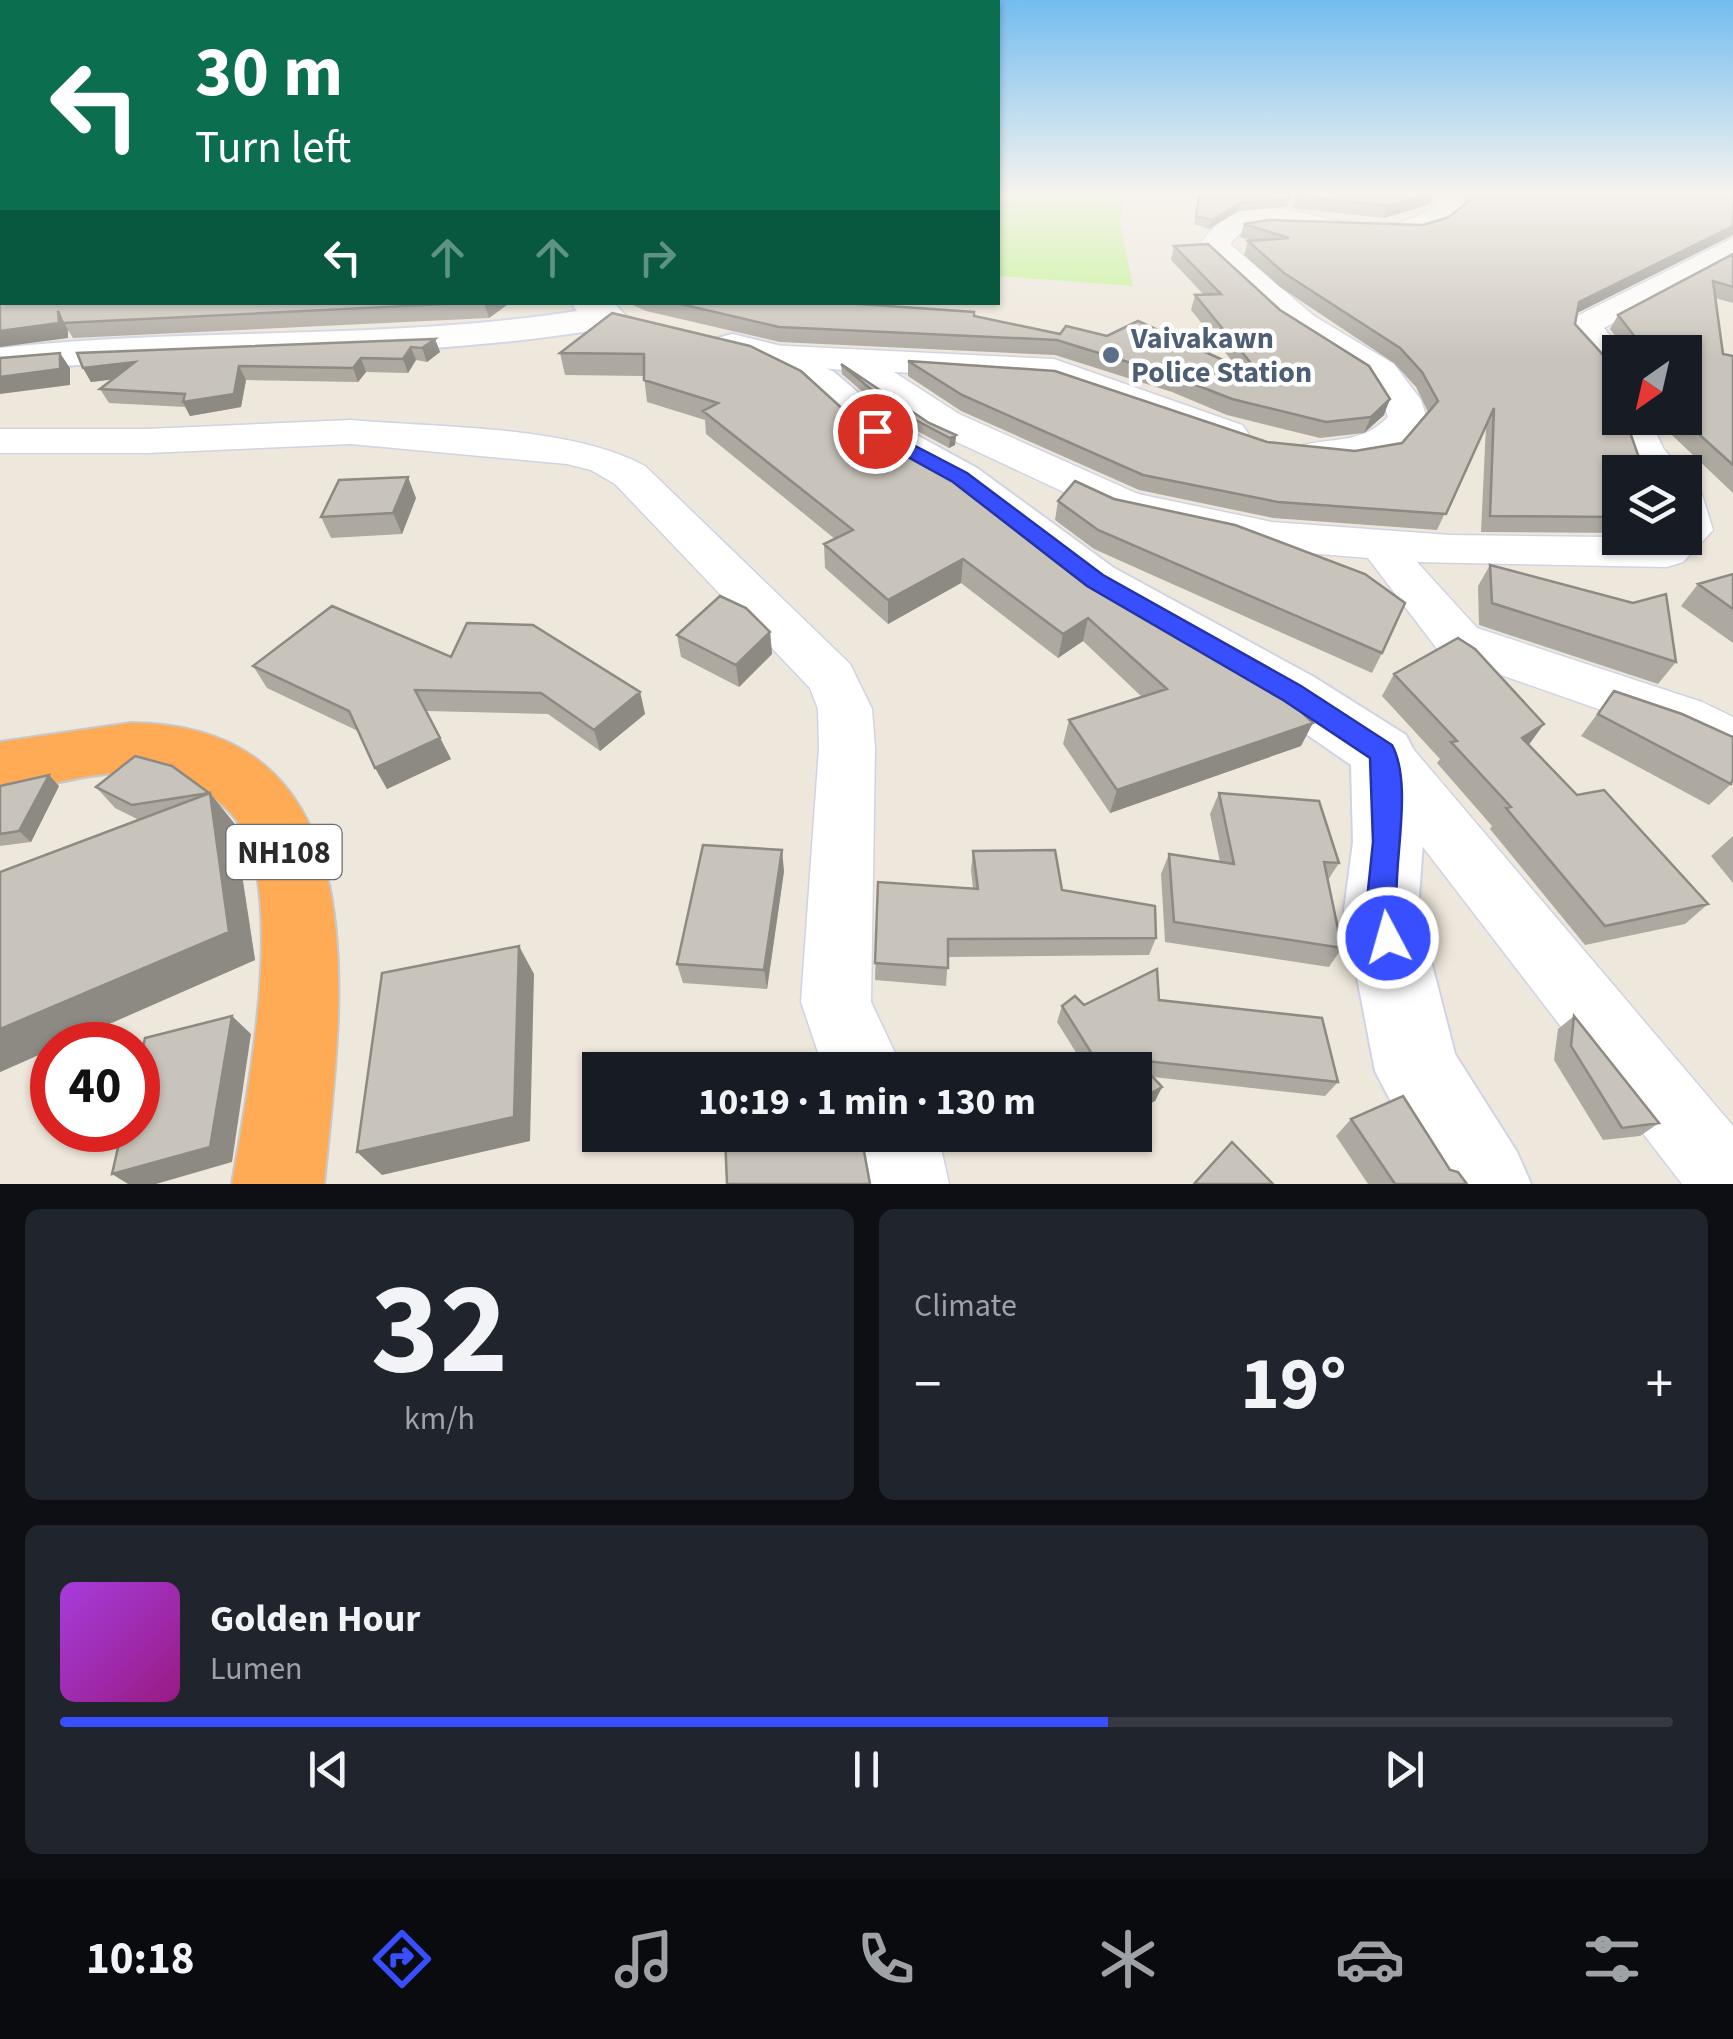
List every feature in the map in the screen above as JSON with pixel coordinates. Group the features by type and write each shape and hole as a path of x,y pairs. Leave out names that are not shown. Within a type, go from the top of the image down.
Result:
{"highway":[{"name":"NH108","path":"0,769 60,756 151,749 206,761 246,783 277,824 294,888 296,1039 278,1184"}],"street":[{"path":"0,360 83,351 505,334 634,320 766,355 1054,370 1278,446 1320,454 1378,448 1408,418 1405,398 1392,380 1297,319 1271,293 1220,254 1219,247"},
{"path":"1602,352 1586,336 1588,324 1718,252"},
{"path":"766,355 820,381 875,431 960,478 1095,581 1292,693 1383,753 1732,1184"},
{"path":"854,362 945,422 1126,505 1272,536 1385,546 1602,553"},
{"path":"0,441 147,441 350,432 566,452 606,461 630,475 832,678 844,709 847,748 836,1002 854,1052"},
{"path":"1385,546 1395,567 1459,641 1683,718 1733,742"},
{"path":"1383,753 1388,842 1382,910 1417,1071 1485,1184"},
{"path":"903,1152 910,1184"}],"green space":[{"path":"1000,247 1125,247 1133,286 1000,276"}],"building":[{"path":"1175,247 1212,247 1280,310 1369,366 1390,399 1371,417 1326,422 1232,399 1057,340 779,327 685,305 874,305 974,312 974,316 1060,334 1066,326 1107,336 1138,321 1264,379 1195,295 1221,294"},
{"path":"1255,247 1690,247 1579,302 1575,324 1602,354 1602,435 1631,435 1638,455 1602,455 1602,517 1490,516 1494,408 1446,514 1278,502 1143,475 962,395 908,361 1055,371 1267,442 1355,451 1402,443 1438,401 1422,372 1400,348 1284,273"},
{"path":"1733,254 1733,287 1713,281 1723,354 1733,356 1733,465 1700,435 1702,335 1634,335 1618,315"},
{"path":"0,305 425,305 63,323 58,311 59,323 0,331"},
{"path":"612,313 750,346 801,371 857,422 942,468 1079,574 1211,650 1233,668 1239,666 1278,689 1313,723 1117,790 1069,720 1167,689 1088,618 1063,634 963,559 888,600 824,544 853,530 703,411 718,403 644,380 644,354 560,353"},
{"path":"435,339 422,348 411,347 403,359 361,358 353,368 239,366 234,394 183,402 185,394 100,389 135,362 83,368 77,353"},
{"path":"60,353 60,369 0,377 0,358"},
{"path":"841,364 929,423 956,435 950,438 893,408"},
{"path":"408,477 393,513 321,517 339,480"},
{"path":"1075,481 1114,499 1235,525 1365,574 1405,603 1382,653 1098,530 1058,501"},
{"path":"1490,565 1633,603 1666,594 1676,662 1492,603"},
{"path":"1733,574 1733,609 1698,584"},
{"path":"720,596 746,608 770,632 736,665 677,635"},
{"path":"332,606 451,657 467,623 533,625 640,692 594,730 541,693 415,690 440,738 375,768 349,711 253,666"},
{"path":"1458,638 1475,649 1544,724 1522,738 1577,795 1604,790 1708,904 1605,926 1506,808 1511,807 1451,742 1457,741 1394,674"},
{"path":"1614,691 1682,714 1733,737 1731,784 1598,714"},
{"path":"135,756 172,766 209,793 132,805 96,787"},
{"path":"49,775 19,831 0,834 0,786"},
{"path":"210,793 229,932 0,1029 0,872"},
{"path":"1219,793 1319,801 1339,863 1324,862 1342,948 1174,922 1169,854 1234,864"},
{"path":"703,845 782,850 764,970 677,964"},
{"path":"1055,850 1062,890 1155,906 1156,938 948,939 948,968 875,963 878,882 978,889 973,851"},
{"path":"519,946 514,1117 357,1152 382,973"},
{"path":"1157,969 1159,1000 1322,1018 1338,1082 1152,1062 1152,1052 1091,1052 1062,1006 1075,996 1084,1005"},
{"path":"232,1016 210,1147 112,1174 117,1152 160,1152 160,1034"},
{"path":"1574,1016 1659,1123 1622,1128 1571,1046"},
{"path":"1152,1076 1162,1087 1152,1093"},
{"path":"1403,1096 1450,1170 1458,1172 1467,1184 1395,1184 1351,1119"},
{"path":"1232,1142 1273,1184 1194,1184"},
{"path":"726,1152 864,1152 870,1184 727,1184"}],"place":[{"name":"Vaivakawn Police Station","path":"1111,355"}],"route":[{"path":"875,431 960,478 1095,581 1292,693 1383,753 1388,842 1382,910 1388,938"}]}
